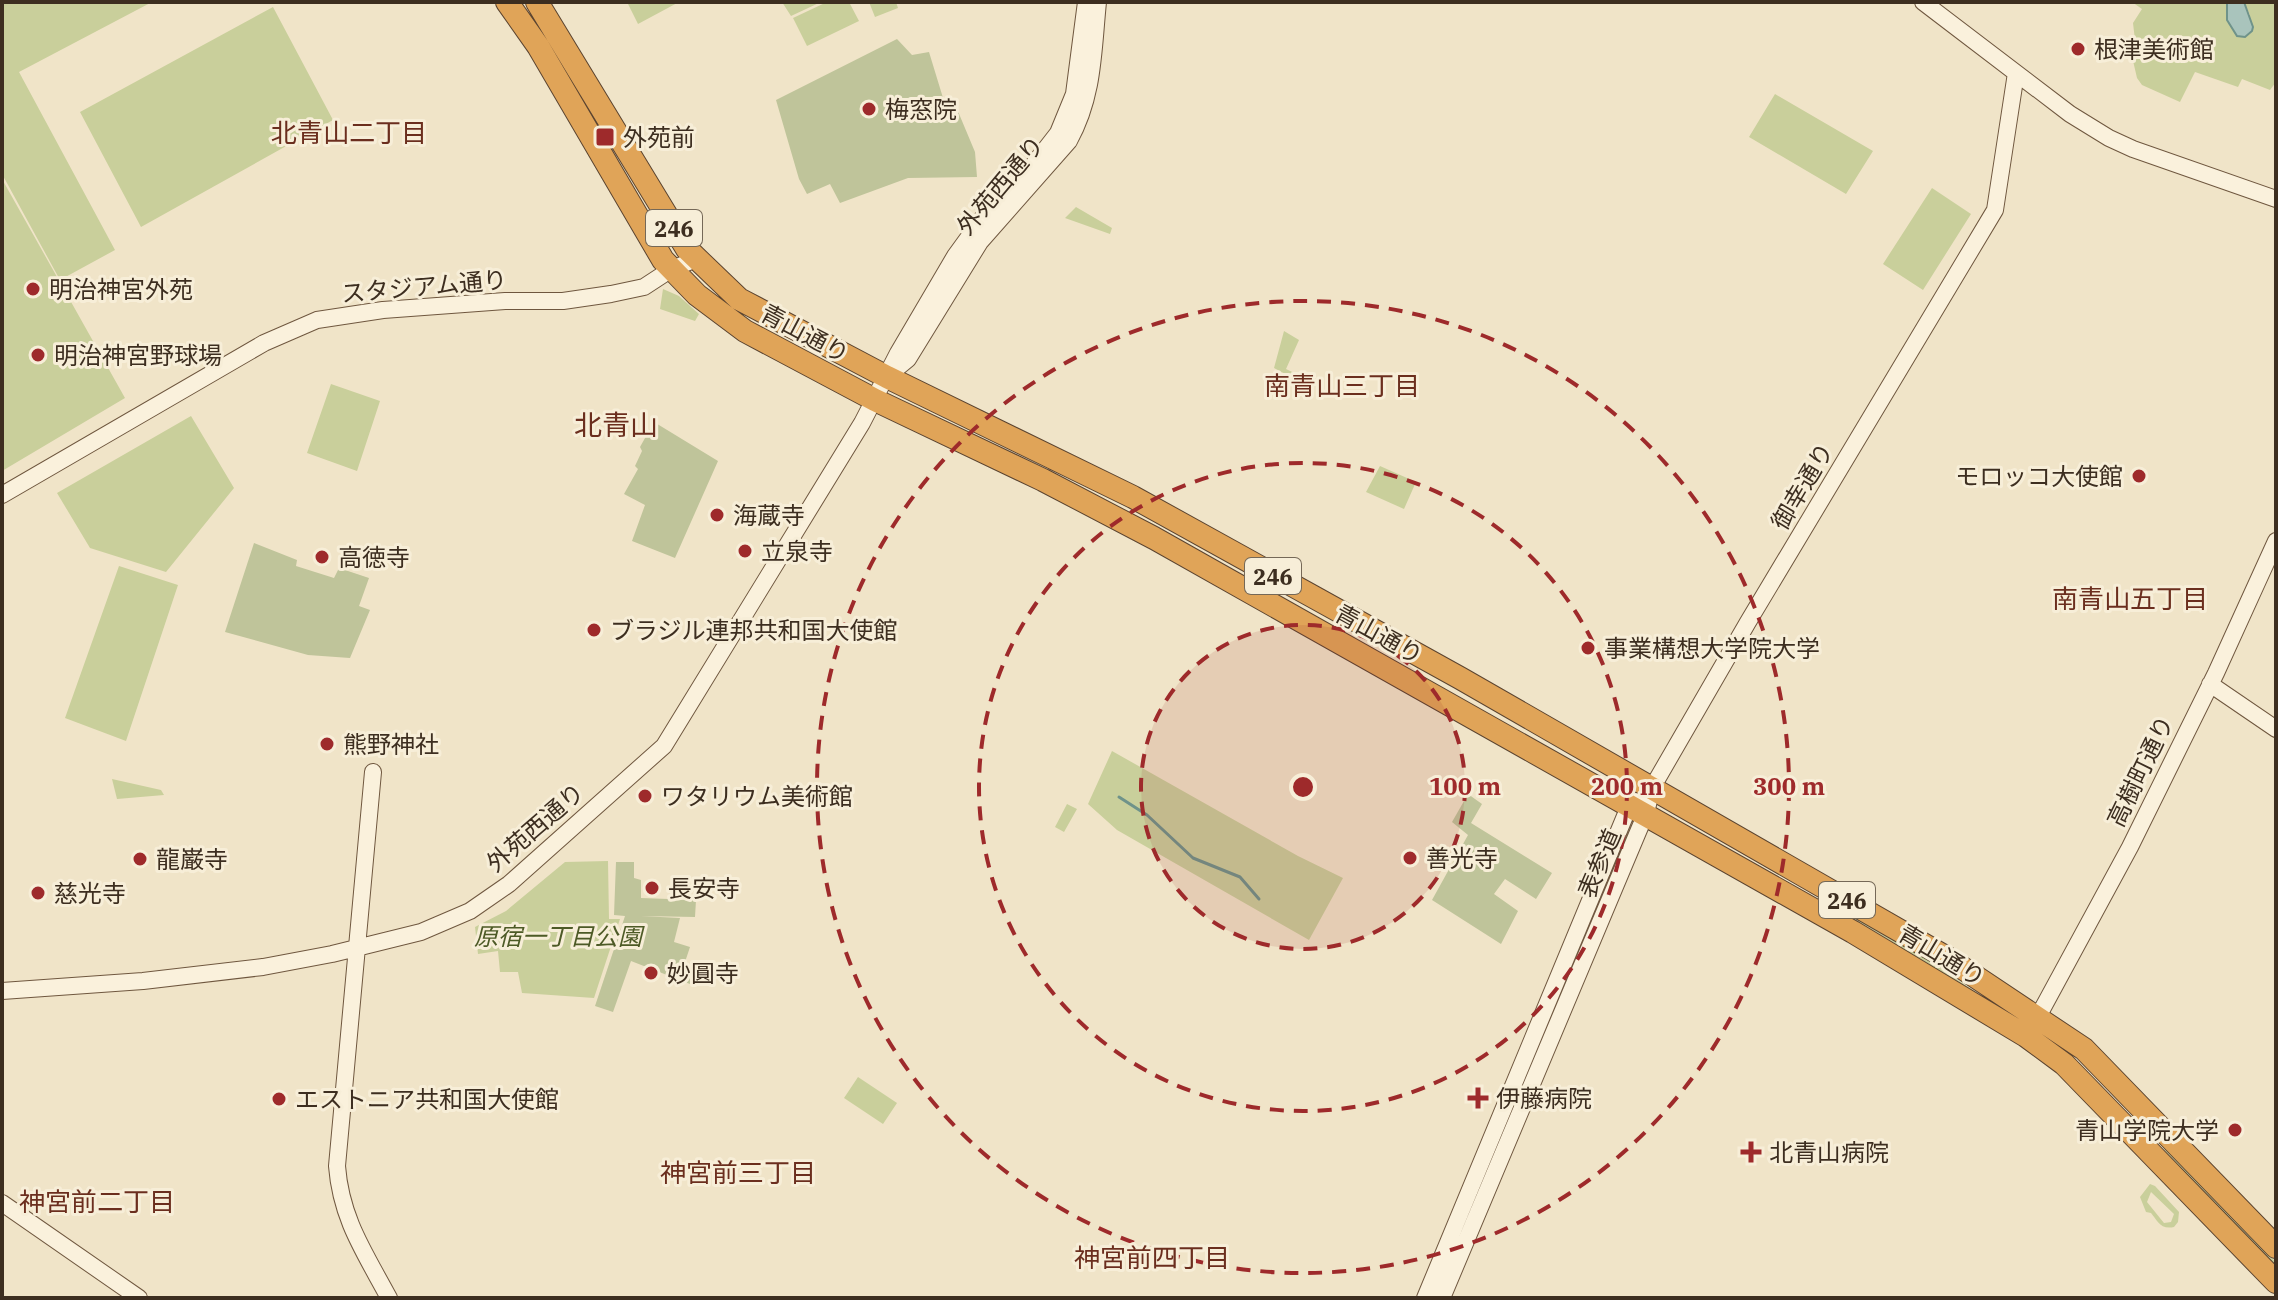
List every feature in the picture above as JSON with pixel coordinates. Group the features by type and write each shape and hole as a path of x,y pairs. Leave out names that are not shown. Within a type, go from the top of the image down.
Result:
{"highway":[{"name":"青山通り","path":"507,2 538,46 670,270 730,322 875,400 1043,480 1154,538 1638,809 1853,932 2026,1036 2064,1064 2276,1282"},
{"name":"青山通り","path":"537,2 678,235 696,259 739,299 887,377 1133,497 1460,678 1949,959 2084,1049 2276,1247"},
{"path":"1266,602 1279,592 1276,578"}],"main road":[{"name":"外苑西通り","path":"2,991 203,975 263,967 357,949 421,932 470,911 488,899 535,863 664,746 875,400 898,353 955,256 992,205 1030,169 1066,119 1078,71 1086,2"},
{"name":"外苑西通り","path":"887,377 908,359 980,242 1054,161 1074,132 1090,86 1098,2"},
{"path":"1923,2 2070,114 2109,138 2276,199"},
{"name":"御幸通り","path":"1652,788 1995,210 2016,73"},
{"name":"スタジアム通り","path":"2,495 264,343 317,320 383,310 505,301 563,301 599,296 644,287 670,270 696,259"},
{"name":"高樹町通り","path":"2026,1036 2130,847 2276,541"},
{"path":"2210,684 2276,729"},
{"path":"373,772 337,1144 338,1180 349,1225 389,1298"},
{"name":"表参道","path":"1425,1298 1638,809 1652,788"},
{"name":"表参道","path":"1442,1298 1638,809"},
{"path":"2,1203 139,1298"}],"green space":[{"path":"2,2 152,2 19,72 115,250 60,280 2,174"},
{"path":"627,2 679,2 638,24"},
{"path":"782,2 821,2 791,16"},
{"path":"827,2 849,2 859,21 807,46 793,18"},
{"path":"869,2 896,2 898,8 875,17"},
{"path":"2132,2 2227,2 2227,20 2250,15 2244,2 2276,2 2276,82 2270,90 2242,79 2238,87 2195,72 2180,102 2142,85 2137,78 2131,52 2135,40 2133,23 2142,9"},
{"path":"273,7 333,120 141,227 80,112"},
{"path":"897,39 912,55 929,52 947,111 957,109 975,152 977,177 908,178 840,203 830,184 807,194 799,179 776,100"},
{"path":"1775,94 1873,151 1846,194 1749,137"},
{"name":"明治神宮外苑","path":"2,179 125,398 2,471"},
{"path":"1932,188 1971,214 1923,290 1883,264"},
{"path":"1076,207 1112,228 1110,234 1065,218"},
{"path":"663,289 679,296 699,314 695,321 660,309"},
{"path":"1284,331 1299,340 1286,369 1311,381 1308,386 1274,368"},
{"path":"331,384 380,401 357,471 307,453"},
{"path":"191,416 234,488 166,572 90,548 57,493"},
{"path":"654,422 718,461 675,558 632,541 645,505 624,494 638,469 635,466 642,451 640,447"},
{"path":"1380,466 1416,482 1404,509 1366,492"},
{"path":"254,543 297,560 296,566 334,578 339,568 369,578 359,606 370,610 350,658 308,655 225,632"},
{"path":"119,566 178,585 126,741 65,718"},
{"path":"1112,751 1298,856 1343,878 1309,940 1117,830 1088,804"},
{"path":"112,779 161,790 164,795 117,799"},
{"path":"1468,794 1482,804 1471,823 1552,873 1536,899 1505,879 1494,894 1518,911 1501,944 1432,900 1468,835 1452,822"},
{"path":"1067,804 1077,809 1064,832 1055,827"},
{"name":"原宿一丁目公園","path":"608,861 609,919 620,919 594,998 522,993 518,972 500,972 498,951 478,954 475,927 506,911 565,862"},
{"path":"616,862 634,862 634,878 641,880 641,898 696,900 695,917 641,916 680,918 674,942 690,947 684,965 696,970 690,984 631,961 613,1012 595,1006 625,916 614,915"},
{"path":"1853,914 1899,941 1985,998 1853,918"},
{"path":"858,1077 897,1103 883,1124 844,1098"},
{"path":"2158,1140 2276,1262 2276,1268 2167,1153"},
{"path":"2150,1184 2155,1186 2179,1212 2178,1222 2174,1227 2162,1226 2151,1213 2146,1212 2140,1197","holes":["2151,1192 2174,1214 2171,1222 2164,1223 2147,1202"]}],"water":[{"path":"2227,2 2244,2 2253,27 2245,37 2237,36 2227,20"}],"waterway":[{"path":"1119,797 1147,815 1193,858 1240,877 1259,899"}],"place":[{"name":"根津美術館","path":"2078,49"},
{"name":"梅窓院","path":"869,109"},
{"name":"外苑前","path":"605,137"},
{"name":"明治神宮外苑","path":"33,289"},
{"name":"明治神宮野球場","path":"38,355"},
{"name":"モロッコ大使館","path":"2139,476"},
{"name":"海蔵寺","path":"717,515"},
{"name":"立泉寺","path":"745,551"},
{"name":"高徳寺","path":"322,557"},
{"name":"ブラジル連邦共和国大使館","path":"594,630"},
{"name":"事業構想大学院大学","path":"1588,648"},
{"name":"熊野神社","path":"327,744"},
{"name":"ワタリウム美術館","path":"645,796"},
{"name":"善光寺","path":"1410,858"},
{"name":"龍巌寺","path":"140,859"},
{"name":"長安寺","path":"652,888"},
{"name":"慈光寺","path":"38,893"},
{"name":"妙圓寺","path":"651,973"},
{"name":"伊藤病院","path":"1478,1098"},
{"name":"エストニア共和国大使館","path":"279,1099"},
{"name":"青山学院大学","path":"2235,1130"},
{"name":"北青山病院","path":"1751,1152"}],"district":[{"name":"北青山二丁目","path":"349,132"},
{"name":"南青山三丁目","path":"1342,385"},
{"name":"北青山","path":"616,424"},
{"name":"南青山五丁目","path":"2130,598"},
{"name":"神宮前三丁目","path":"738,1172"},
{"name":"神宮前二丁目","path":"97,1201"},
{"name":"神宮前四丁目","path":"1152,1257"}]}
